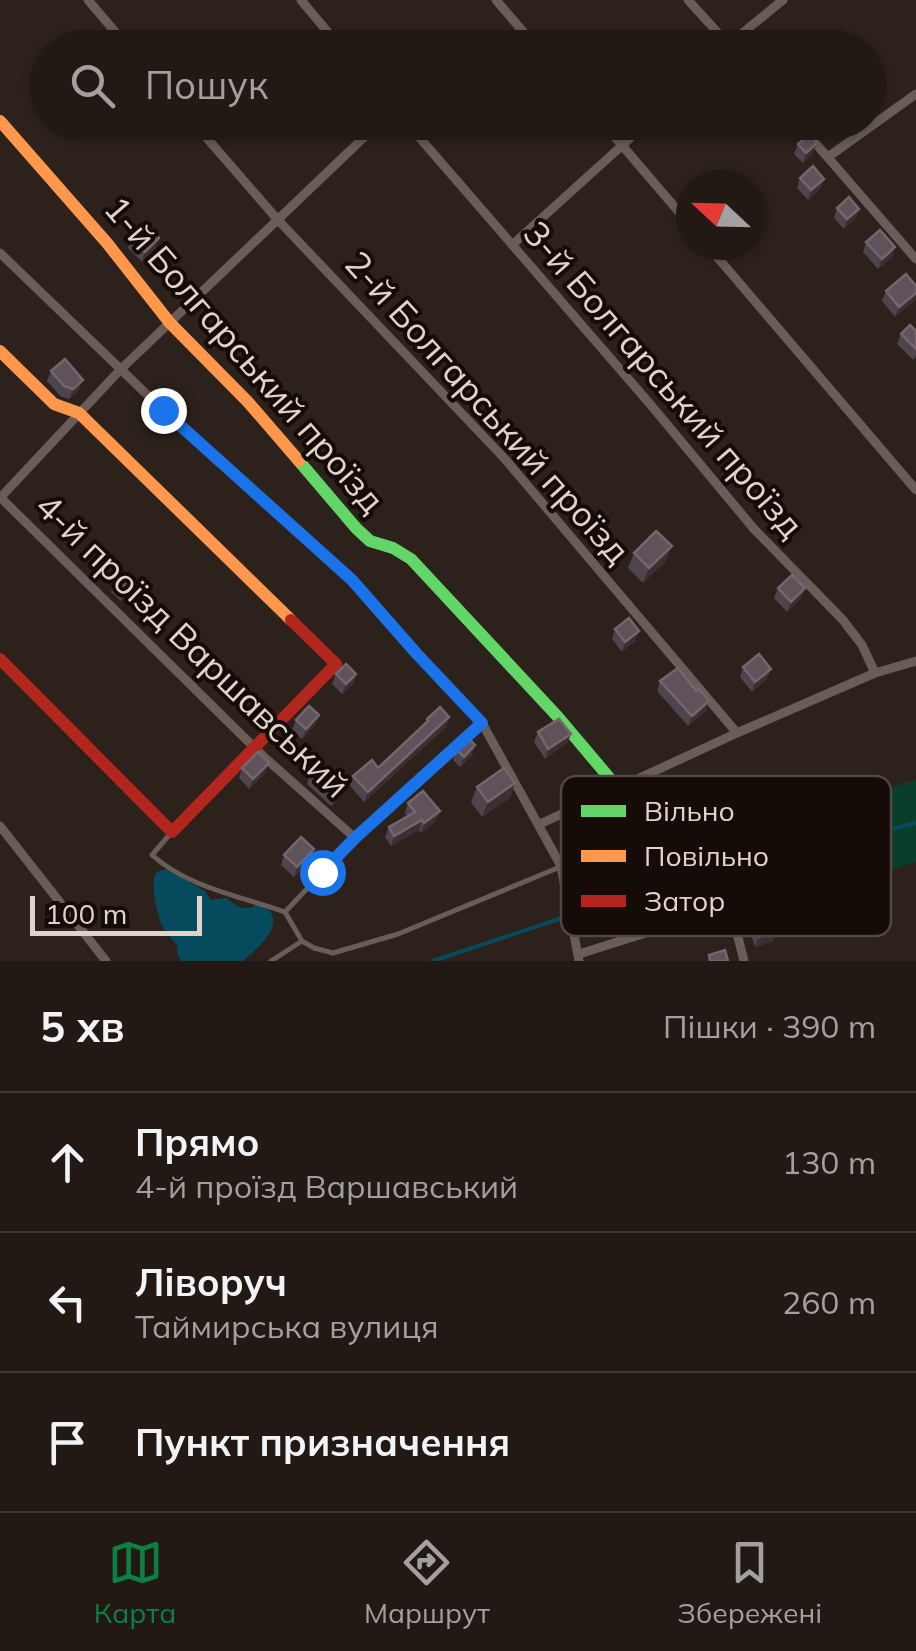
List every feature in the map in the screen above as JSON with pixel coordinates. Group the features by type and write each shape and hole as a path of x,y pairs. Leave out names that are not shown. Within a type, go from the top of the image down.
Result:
{"street":[{"path":"88,0 114,30"},
{"path":"301,0 326,30"},
{"path":"496,0 522,30"},
{"path":"688,0 713,30"},
{"path":"746,30 783,0"},
{"path":"886,115 916,94"},
{"name":"1-й Болгарський проїзд","path":"0,121 107,242 170,323 248,402 356,528 370,541 411,559 558,716 608,776"},
{"name":"2-й Болгарський проїзд","path":"209,140 277,219 505,459 738,732"},
{"path":"0,498 120,370 361,140"},
{"name":"3-й Болгарський проїзд","path":"422,140 754,529 843,620 875,673"},
{"path":"618,140 676,208"},
{"path":"512,245 631,140"},
{"path":"813,140 915,257"},
{"path":"828,157 852,140"},
{"path":"0,253 120,370 352,580 482,723 561,866"},
{"path":"721,260 916,490"},
{"path":"0,351 54,404 79,413 336,664 172,832 0,659"},
{"name":"4-й проїзд Варшавський","path":"0,498 263,756 355,838 482,723"},
{"path":"641,776 875,673 916,662"},
{"path":"540,824 561,814"},
{"path":"0,826 106,961"},
{"path":"579,958 643,936"},
{"path":"738,936 744,961"}],"lane":[{"path":"172,832 152,855 161,863 213,891 285,912 302,940 333,953 398,934 561,866"},
{"path":"285,912 355,838"},
{"path":"271,961 302,940"}],"green space":[{"path":"916,780 916,862 891,870 891,788"}],"water":[{"path":"166,869 205,891 211,900 226,898 242,908 256,905 266,909 273,919 270,933 243,961 181,961 177,945 161,923 154,897 155,876"}],"building":[{"path":"802,140 817,143 806,153 798,144"},
{"path":"813,166 824,179 811,190 800,178"},
{"path":"849,197 859,209 847,219 837,208"},
{"path":"145,225 159,238 145,252 132,238"},
{"path":"880,230 895,247 882,259 866,242"},
{"path":"906,274 916,286 916,293 899,307 886,291"},
{"path":"910,325 916,331 916,349 901,334"},
{"path":"65,359 83,380 73,389 64,386 51,371"},
{"path":"656,531 672,546 649,568 634,553"},
{"path":"122,573 133,583 125,591 115,582"},
{"path":"792,575 805,588 791,602 778,588"},
{"path":"629,618 639,631 625,642 615,629"},
{"path":"759,654 771,669 755,682 743,667"},
{"path":"346,664 356,674 346,684 336,674"},
{"path":"678,668 709,701 692,716 660,681"},
{"path":"309,706 319,715 306,729 296,720"},
{"path":"440,707 449,717 368,792 353,776 372,760 378,768"},
{"path":"559,719 571,734 548,749 538,732"},
{"path":"469,739 475,745 464,757 457,750"},
{"path":"258,752 269,763 253,779 242,768"},
{"path":"316,768 340,791 335,796 310,774"},
{"path":"504,768 515,783 488,802 477,787"},
{"path":"423,791 440,811 394,836 389,827 415,812 408,803"},
{"path":"301,837 314,849 297,867 284,855"},
{"path":"725,950 728,961 710,961 709,955"}],"waterway":[{"path":"891,830 916,823"},
{"path":"433,961 561,918"}],"traffic: fast":[{"path":"299,461 370,541 411,559 608,776"}],"traffic: slow":[{"path":"0,121 107,243 170,323 248,402 299,461"},
{"path":"0,351 54,404 79,413 291,620"}],"traffic: jam":[{"path":"0,659 172,832 336,664 291,620"}],"route":[{"path":"163,410 352,580 482,723 322,872"}]}
